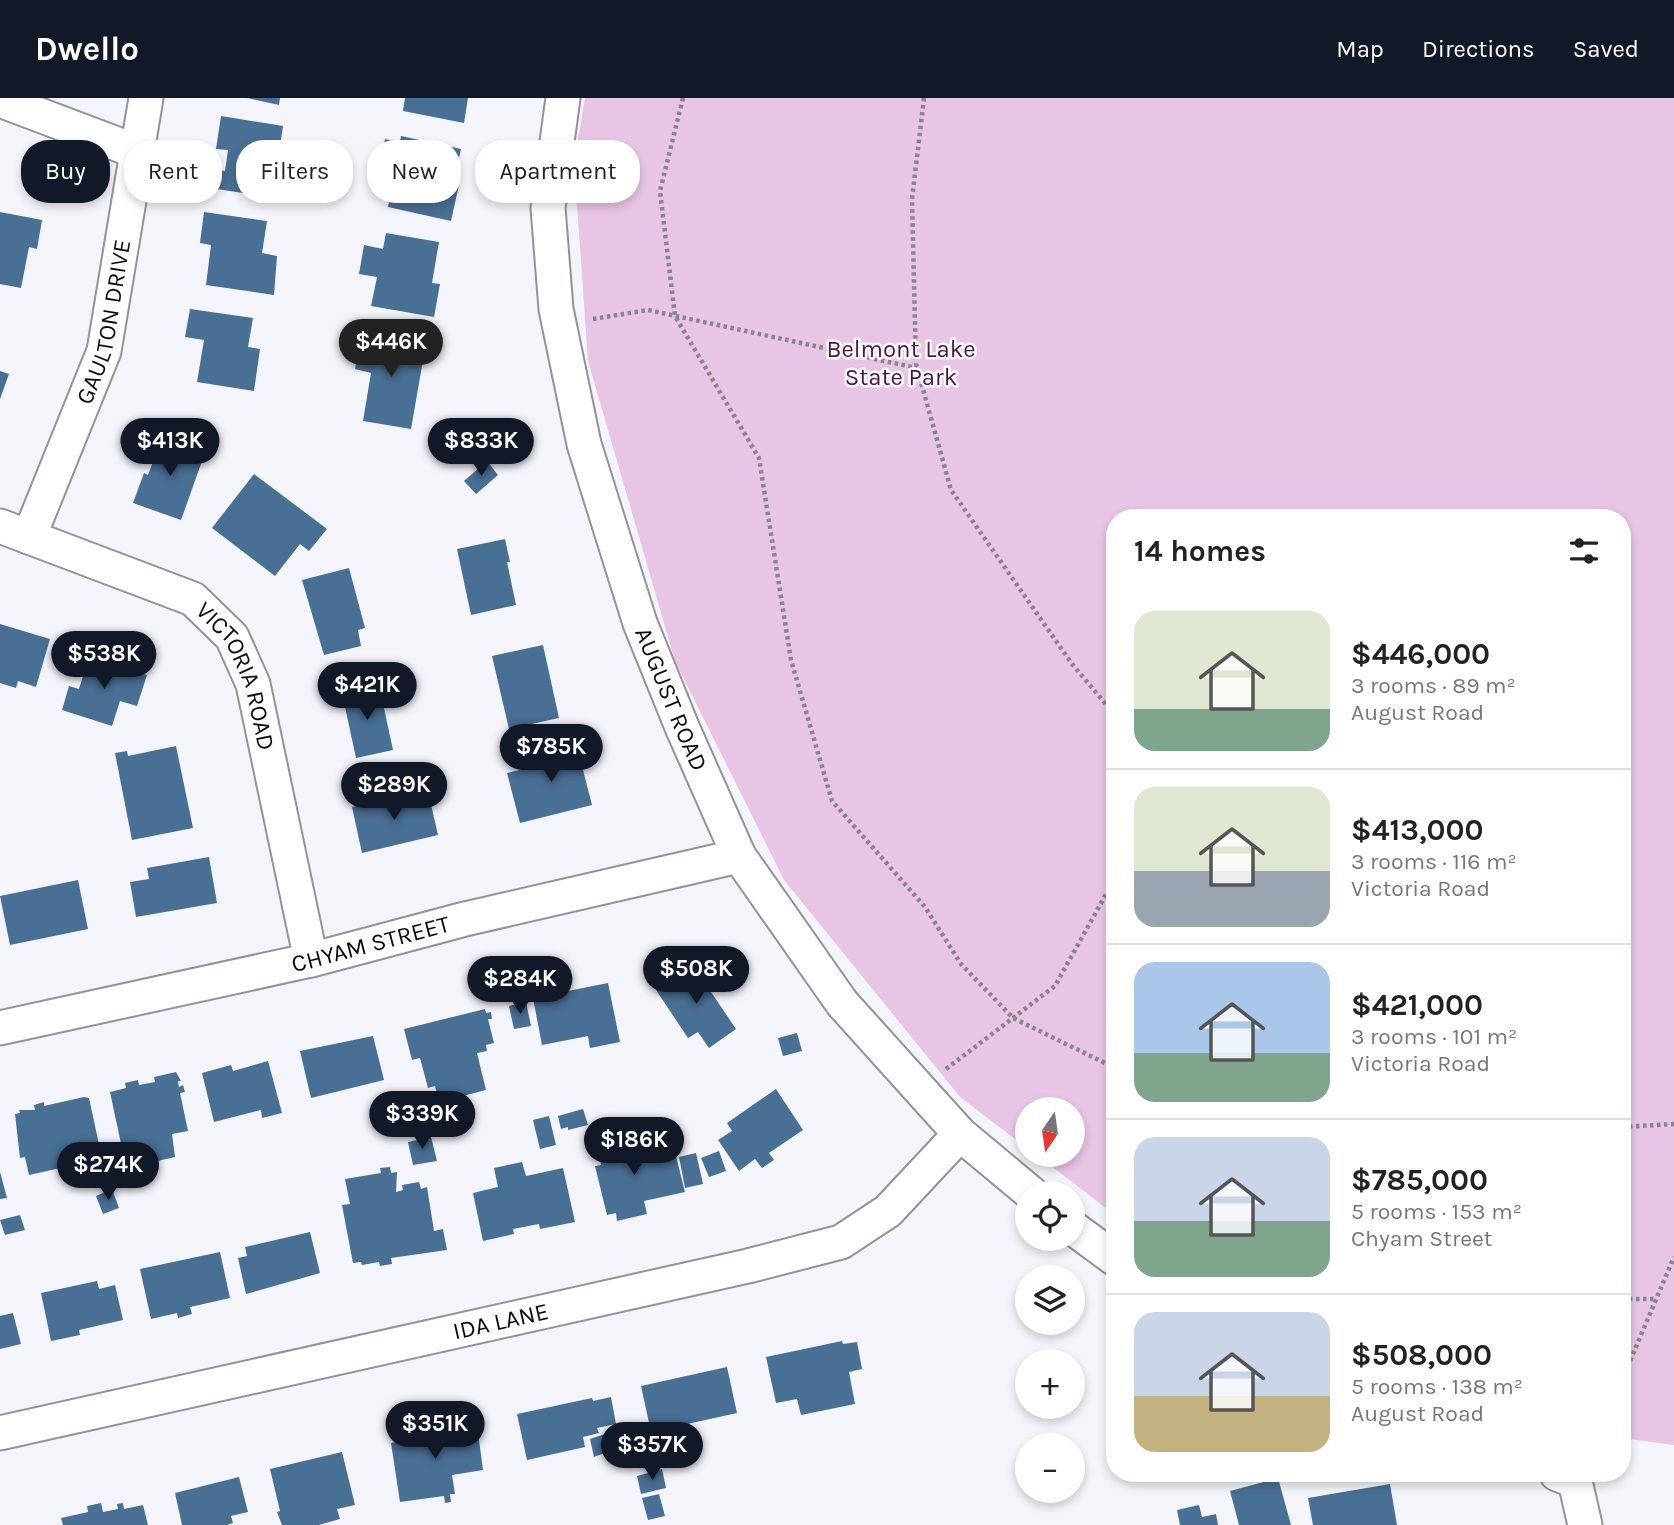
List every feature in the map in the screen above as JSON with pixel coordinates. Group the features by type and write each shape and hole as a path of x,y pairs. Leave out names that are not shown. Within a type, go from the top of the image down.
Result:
{"street":[{"name":"GAULTON DRIVE","path":"140,140 146,98"},
{"name":"AUGUST ROAD","path":"563,98 548,208 556,309 584,444 640,623 739,856 842,1003 960,1134 1016,1181"},
{"path":"0,100 124,147"},
{"name":"GAULTON DRIVE","path":"15,532 104,351 129,203"},
{"name":"VICTORIA ROAD","path":"15,532 193,599 232,637 253,684 311,960"},
{"name":"CHYAM STREET","path":"0,1028 311,960 465,919 739,856"},
{"name":"IDA LANE","path":"0,1433 734,1269 841,1242 888,1211 960,1134"},
{"path":"1085,1237 1106,1252"},
{"path":"1575,1482 1585,1525"}],"path":[{"path":"683,98 660,191 675,316 759,458 791,660 832,801 925,907 961,964 1013,1018 1106,1064"},
{"path":"924,98 912,199 918,368 951,490 1072,664 1106,704"},
{"path":"590,319 648,310 918,368"},
{"path":"946,1069 1055,986 1106,894"},
{"path":"1631,1126 1674,1124"},
{"path":"1631,1358 1674,1257"},
{"path":"1631,1298 1656,1298"}],"green space":[{"name":"Belmont Lake State Park","path":"585,98 1674,98 1674,1445 1631,1439 1631,509 1106,509 1106,1208 1085,1192 1085,1181 1071,1181 1053,1167 1085,1167 1085,1097 1015,1097 1015,1139 960,1097 784,880 675,661 588,361 577,203 640,203 640,140 578,140"}],"building":[{"path":"247,98 280,98 279,105"},
{"path":"405,98 468,98 464,123 403,111"},
{"path":"221,116 283,126 281,140 236,140 236,192 222,190 222,170 225,171 228,150 222,150 222,140 217,140"},
{"path":"401,136 419,140 400,140"},
{"path":"389,203 455,203 451,221 388,207"},
{"path":"0,212 42,220 37,249 29,247 21,288 0,284"},
{"path":"204,212 267,221 262,253 277,256 274,295 206,285 211,245 200,243"},
{"path":"386,233 439,242 432,283 440,284 434,317 371,306 377,277 359,274 364,245 383,249"},
{"path":"190,309 253,318 248,347 260,349 254,391 197,382 204,340 185,337"},
{"path":"377,335 426,343 411,429 363,421 371,373 355,369 359,341 375,344"},
{"path":"0,371 9,374 0,399"},
{"path":"163,435 206,450 181,520 133,503 144,473 148,475"},
{"path":"487,461 498,475 476,494 464,481"},
{"path":"254,474 327,529 309,551 300,544 275,576 212,528"},
{"path":"505,539 516,605 471,615 457,549"},
{"path":"349,568 365,628 358,630 361,646 324,655 302,580"},
{"path":"0,624 50,639 36,687 18,681 16,688 0,683"},
{"path":"543,645 559,718 509,729 492,656"},
{"path":"89,657 147,675 137,706 120,701 112,726 62,710 69,686 79,689"},
{"path":"379,685 393,750 356,758 342,693"},
{"path":"574,735 592,805 520,823 507,773 556,761 551,741"},
{"path":"176,746 193,828 132,840 115,753 127,751 128,756"},
{"path":"412,793 415,804 430,800 438,835 362,853 352,807"},
{"path":"209,857 217,903 136,917 130,882 149,879 147,868"},
{"path":"78,880 88,929 10,945 0,896"},
{"path":"697,962 713,986 709,989 736,1029 709,1048 698,1032 688,1038 656,990"},
{"path":"608,983 620,1042 590,1048 588,1036 542,1045 533,998"},
{"path":"526,1002 531,1026 514,1029 509,1006"},
{"path":"485,1009 486,1013 491,1012 492,1019 488,1019 494,1043 486,1045 487,1051 477,1053 486,1090 439,1102 435,1086 428,1088 420,1058 412,1060 404,1029"},
{"path":"797,1033 802,1051 783,1056 778,1038"},
{"path":"373,1036 384,1080 311,1098 300,1051"},
{"path":"268,1061 282,1113 262,1118 261,1110 214,1122 202,1073 231,1065 233,1071"},
{"path":"176,1072 181,1081 178,1081 179,1087 183,1085 185,1092 180,1093 188,1131 172,1134 175,1157 131,1167 128,1152 123,1153 110,1092 126,1088 125,1083 138,1080 139,1085 155,1082 154,1077"},
{"path":"776,1089 803,1130 769,1153 774,1160 762,1168 755,1159 739,1171 718,1140 732,1131 727,1123"},
{"path":"89,1098 100,1149 81,1154 83,1163 29,1175 25,1157 20,1158 15,1114 20,1113 19,1110 35,1110 34,1105 44,1102 44,1106"},
{"path":"583,1109 588,1125 561,1129 558,1116"},
{"path":"549,1116 556,1145 540,1149 533,1120"},
{"path":"634,1132 639,1156 655,1152 657,1161 676,1156 685,1192 644,1201 647,1214 617,1221 616,1213 607,1215 595,1166 601,1165 596,1141"},
{"path":"431,1137 437,1161 413,1165 408,1142"},
{"path":"719,1151 726,1171 709,1177 701,1158"},
{"path":"696,1153 703,1184 685,1188 679,1157"},
{"path":"522,1162 526,1176 563,1168 575,1222 540,1229 539,1224 513,1229 514,1234 483,1241 473,1193 498,1187 494,1168"},
{"path":"390,1167 391,1173 397,1172 396,1192 403,1190 402,1185 419,1182 421,1189 427,1187 434,1231 443,1229 447,1250 391,1258 392,1264 380,1266 379,1262 362,1265 361,1262 353,1263 342,1205 350,1204 345,1179 381,1173 380,1168"},
{"path":"0,1172 7,1198 0,1199"},
{"path":"112,1189 119,1208 103,1214 96,1196"},
{"path":"20,1215 25,1230 5,1235 0,1220"},
{"path":"310,1232 320,1273 246,1294 238,1258 247,1256 245,1247"},
{"path":"220,1252 230,1298 190,1307 192,1314 178,1318 177,1313 151,1319 140,1269"},
{"path":"97,1281 99,1289 115,1285 123,1320 79,1330 80,1335 51,1341 41,1293"},
{"path":"13,1313 21,1344 0,1349 0,1316"},
{"path":"842,1341 843,1344 857,1342 862,1369 849,1372 855,1404 801,1415 797,1399 776,1403 766,1357"},
{"path":"727,1367 737,1413 651,1432 641,1386"},
{"path":"611,1397 616,1424 597,1428 599,1433 583,1437 585,1447 527,1460 517,1414 592,1398 593,1401"},
{"path":"417,1422 423,1435 444,1431 443,1425 477,1425 483,1470 452,1475 455,1494 450,1494 451,1502 445,1503 444,1496 400,1502 391,1443 411,1439 407,1429 411,1429 410,1423"},
{"path":"617,1430 621,1447 594,1457 590,1439"},
{"path":"342,1452 355,1505 337,1509 340,1519 319,1525 282,1525 277,1512 280,1511 270,1469"},
{"path":"662,1469 666,1488 641,1494 637,1476"},
{"path":"239,1477 248,1512 231,1516 233,1523 227,1525 182,1525 175,1493"},
{"path":"1263,1482 1279,1482 1291,1525 1239,1525 1230,1491"},
{"path":"1390,1484 1397,1525 1313,1525 1308,1498"},
{"path":"659,1494 665,1516 648,1520 642,1498"},
{"path":"101,1503 103,1512 118,1509 117,1504 123,1503 124,1509 143,1505 148,1525 63,1525 61,1518 88,1512 87,1506"},
{"path":"1199,1505 1202,1517 1216,1514 1218,1525 1180,1525 1177,1510"}]}
